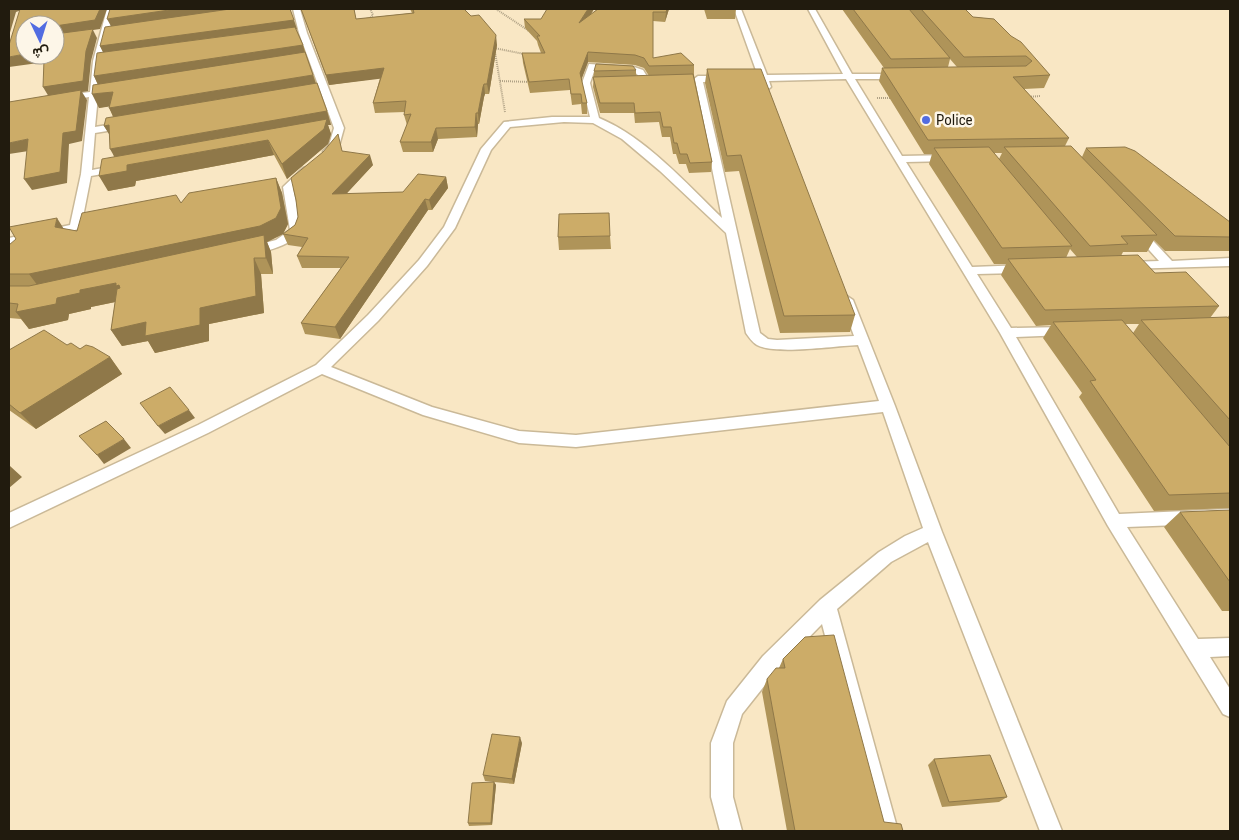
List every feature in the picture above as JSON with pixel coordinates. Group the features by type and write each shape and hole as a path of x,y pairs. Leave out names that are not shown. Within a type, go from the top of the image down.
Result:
{"street":[{"path":"238,253 276,244 287,239 296,231 283,188 334,146 334,128 298,34 296,9"},
{"path":"737,9 771,96"},
{"path":"811,9 861,98 1007,333 1114,521 1195,648 1230,707"},
{"path":"75,227 86,174 91,131 92,94 102,60 105,33 114,10"},
{"path":"595,120 591,83 592,66 634,70 640,72 641,82 671,80"},
{"path":"862,340 777,345 766,344 757,340 753,333 693,79 908,76"},
{"path":"55,100 126,89"},
{"path":"9,521 203,429 321,368 373,318 423,263 449,228 486,149 507,124 595,120 615,130 637,146 730,231"},
{"path":"91,131 140,123"},
{"path":"898,158 966,157"},
{"path":"86,174 134,165"},
{"path":"9,241 114,219"},
{"path":"1128,221 1169,265"},
{"path":"1114,266 1230,262"},
{"path":"969,271 1038,269"},
{"path":"842,286 888,406 933,532 1050,831"},
{"path":"1007,333 1077,331"},
{"path":"321,368 428,411 519,437 557,440 576,441 855,408 888,406"},
{"path":"1114,521 1230,516"},
{"path":"731,831 722,797 722,743 734,708 770,663 826,606 885,556 933,532"},
{"path":"826,606 887,831"},
{"path":"1195,648 1230,647"}],"path":[{"path":"367,21 373,15 370,9"},
{"path":"496,9 535,35"},
{"path":"507,124 494,48 532,56"},
{"path":"500,82 539,82"},
{"path":"1020,97 1040,96"},
{"path":"861,98 901,98"}],"building":[{"path":"20,9 100,9 95,20 65,24 65,15 18,15"},
{"path":"110,9 176,9 107,19"},
{"path":"230,9 290,9 294,20 100,46 105,27"},
{"path":"301,9 354,9 356,19 414,13 413,9 464,9 471,16 479,15 496,35 487,84 484,84 478,113 476,113 475,127 436,128 431,142 400,142 411,114 404,115 406,101 373,103 384,68 326,75"},
{"path":"547,9 588,9 579,23 598,9 667,9 666,12 653,12 653,58 681,53 694,65 649,66 644,58 635,55 588,52 580,73 587,103 582,103 581,94 571,94 569,79 529,82 522,53 545,53 537,36 540,36 524,19 541,19"},
{"path":"853,9 909,9 950,58 891,59"},
{"path":"921,9 965,9 973,17 994,19 1011,36 1021,42 1050,75 1013,77 1069,138 928,140 882,68 1026,66 1032,61 1026,56 964,57"},
{"path":"15,25 15,56 9,57 9,45"},
{"path":"295,27 303,45 94,76 97,53"},
{"path":"93,29 86,51 83,81 43,87 44,65 65,65 65,33"},
{"path":"305,52 313,75 109,108 113,92 92,94 93,85"},
{"path":"596,64 633,66 636,70 594,71"},
{"path":"707,69 761,69 855,315 784,316 741,155 727,156"},
{"path":"693,74 712,162 690,163 687,154 680,154 677,143 674,143 671,127 663,127 660,112 635,113 634,103 600,103 593,77"},
{"path":"317,83 327,111 110,149 109,125 104,126 106,118"},
{"path":"81,90 76,131 63,133 60,172 24,179 28,139 9,143 9,102"},
{"path":"327,119 324,129 282,164 268,140 127,165 127,171 99,176 102,159"},
{"path":"338,134 342,151 370,155 332,194 403,192 418,174 446,177 429,200 425,199 335,327 301,323 349,257 297,256 308,238 283,234 295,225 298,217 291,178 323,152"},
{"path":"1071,146 1157,235 1121,236 1128,244 1090,246 1004,147"},
{"path":"989,147 1072,246 1002,248 934,148"},
{"path":"1125,147 1135,151 1230,222 1230,237 1175,236 1086,148"},
{"path":"276,178 281,208 276,218 260,226 29,274 9,274 9,245 16,239 9,227 57,218 55,227 77,231 82,213 176,195 181,203 189,193"},
{"path":"609,213 610,236 558,237 559,214"},
{"path":"264,235 266,258 254,258 256,296 200,308 200,325 145,336 146,322 111,330 117,289 120,288 119,285 116,286 116,283 80,290 80,293 57,298 56,304 16,312 18,304 9,303 9,286 29,286"},
{"path":"1138,255 1155,273 1186,272 1219,306 1045,310 1008,259"},
{"path":"1227,317 1230,319 1230,420 1141,320"},
{"path":"1122,320 1230,447 1230,493 1169,495 1090,381 1096,380 1053,322"},
{"path":"44,330 67,345 71,343 80,349 86,345 110,357 20,413 9,404 9,350"},
{"path":"170,387 189,410 158,426 140,403"},
{"path":"106,421 124,439 97,455 79,436"},
{"path":"1230,510 1230,582 1180,512"},
{"path":"834,635 884,822 901,824 903,831 795,831 767,679 776,668 785,668 783,659 805,637"},
{"path":"492,734 520,737 512,779 483,775"},
{"path":"990,755 1007,797 949,802 934,759"},
{"path":"494,782 491,823 468,823 472,783"}],"place":[{"name":"Police","path":"926,120"}]}
